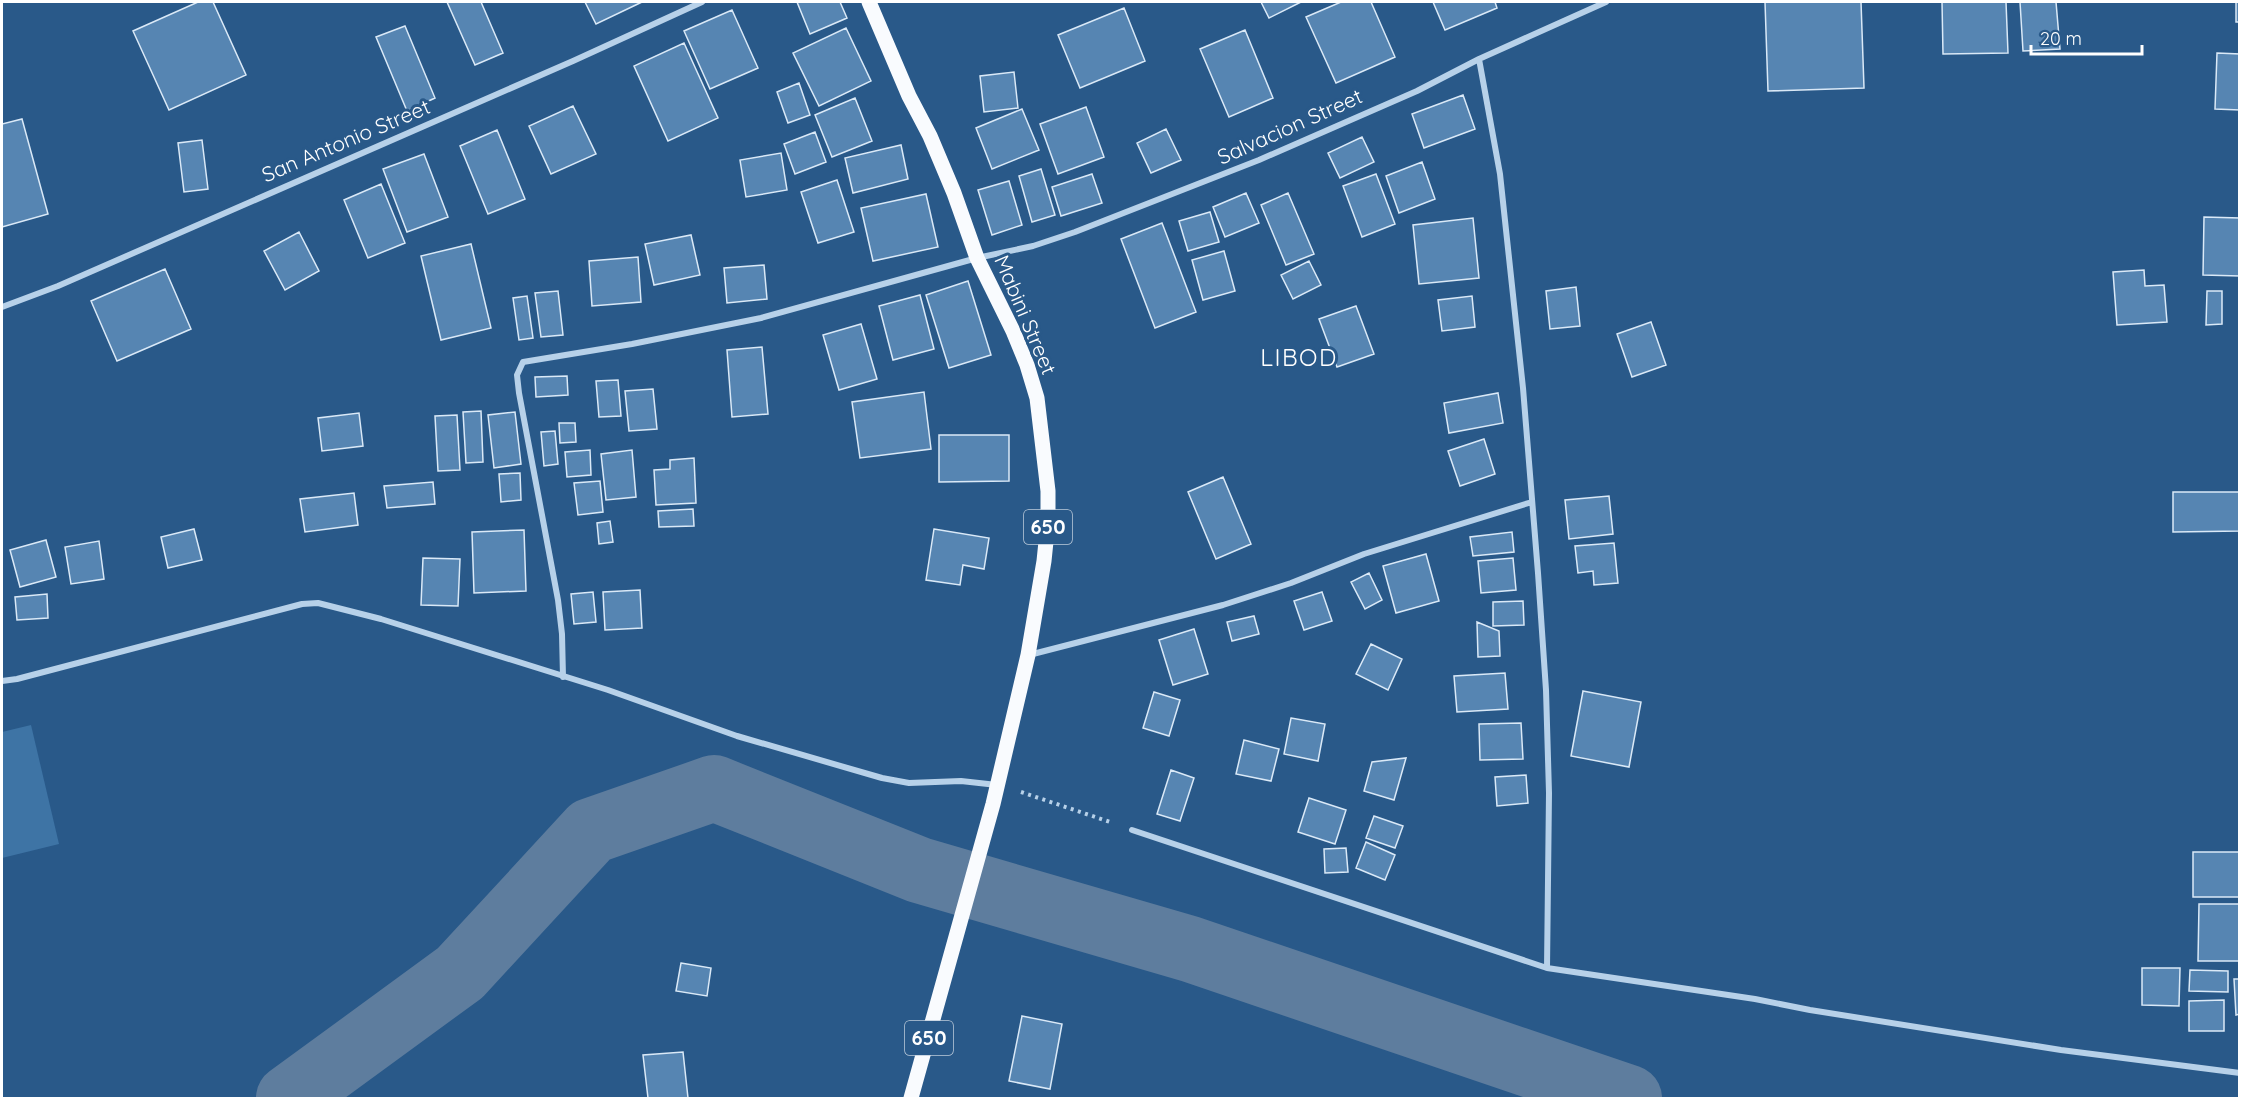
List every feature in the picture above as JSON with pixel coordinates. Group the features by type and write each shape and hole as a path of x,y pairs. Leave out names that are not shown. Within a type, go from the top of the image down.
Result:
{"main road":[{"name":"Mabini Street","path":"869,2 909,96 930,136 950,183 977,258 1027,365 1037,398 1048,491 1048,522 1039,596 1028,655 993,804 911,1098"}],"street":[{"name":"San Antonio Street","path":"2,307 58,286 573,61 702,2"},
{"name":"Salvacion Street","path":"563,677 558,600 519,393 517,375 523,362 632,344 761,318 977,258 1033,246 1259,160 1417,91 1479,59 1606,2"},
{"path":"1479,59 1500,174 1523,388 1532,502 1545,680 1550,793 1547,968"},
{"path":"1028,655 1223,605 1292,583 1364,554 1532,502"},
{"path":"2,681 302,604 318,603 381,619 608,690 737,736 882,778 909,783 961,782 997,785"},
{"path":"1132,830 1547,968 1755,999 1810,1011 2061,1050 2240,1073"}],"path":[{"path":"997,785 1132,830"}],"shaded area":[{"path":"31,725 59,844 2,858 2,732"}],"building":[{"path":"198,2 213,2 246,75 169,110 133,31"},
{"path":"447,2 481,2 503,53 475,65"},
{"path":"585,2 642,2 596,24"},
{"path":"797,2 840,2 847,18 810,34"},
{"path":"1261,2 1301,2 1269,18"},
{"path":"1341,2 1371,2 1395,57 1336,83 1306,17"},
{"path":"1433,2 1495,2 1497,8 1445,30"},
{"path":"1765,2 1861,2 1864,88 1768,91"},
{"path":"1942,2 2006,2 2008,53 1943,54"},
{"path":"2020,2 2056,2 2060,49 2023,51"},
{"path":"2236,2 2240,2 2240,22 2236,22"},
{"path":"1124,8 1145,61 1080,88 1058,35"},
{"path":"732,10 758,68 710,89 684,31"},
{"path":"405,26 435,98 407,111 376,37"},
{"path":"846,28 871,81 819,106 793,53"},
{"path":"1245,30 1273,98 1229,117 1200,49"},
{"path":"684,43 718,118 668,141 634,66"},
{"path":"2217,53 2240,54 2240,110 2215,109"},
{"path":"1014,72 1018,108 984,112 980,76"},
{"path":"799,83 810,115 788,123 777,92"},
{"path":"1463,95 1475,129 1424,148 1412,114"},
{"path":"855,98 872,141 832,157 815,115"},
{"path":"573,106 596,154 551,174 529,126"},
{"path":"1086,107 1104,157 1058,174 1040,124"},
{"path":"1022,109 1039,150 992,169 976,128"},
{"path":"22,119 48,214 2,227 2,124"},
{"path":"1166,129 1181,160 1151,173 1137,143"},
{"path":"497,130 525,199 488,214 460,146"},
{"path":"815,132 826,162 795,174 784,144"},
{"path":"1362,137 1374,162 1340,178 1328,153"},
{"path":"202,140 208,189 184,192 178,143"},
{"path":"901,145 908,179 853,193 845,158"},
{"path":"781,153 787,190 746,197 740,160"},
{"path":"424,154 448,217 407,232 383,169"},
{"path":"1422,162 1435,199 1399,213 1386,176"},
{"path":"1041,169 1055,215 1032,222 1019,176"},
{"path":"1092,174 1102,203 1061,216 1052,187"},
{"path":"1376,174 1395,224 1362,237 1343,186"},
{"path":"837,180 854,232 818,243 801,192"},
{"path":"1009,181 1022,225 992,235 978,190"},
{"path":"381,184 405,243 368,258 344,200"},
{"path":"1246,193 1259,223 1225,237 1213,207"},
{"path":"1288,193 1314,254 1286,265 1261,205"},
{"path":"926,194 938,247 873,261 861,208"},
{"path":"1210,212 1219,242 1188,251 1179,221"},
{"path":"2204,217 2240,218 2240,276 2203,275"},
{"path":"1473,218 1479,278 1419,284 1413,225"},
{"path":"1162,223 1196,312 1155,328 1121,239"},
{"path":"299,232 319,271 285,290 264,251"},
{"path":"691,235 700,275 654,285 645,244"},
{"path":"471,244 491,328 441,340 421,256"},
{"path":"1224,251 1235,291 1203,300 1192,260"},
{"path":"638,257 641,302 592,306 589,261"},
{"path":"1309,261 1321,285 1293,299 1281,275"},
{"path":"764,265 767,299 727,303 724,268"},
{"path":"165,269 191,329 117,361 91,301"},
{"path":"2144,270 2145,286 2164,285 2167,322 2117,325 2113,272"},
{"path":"968,281 991,355 949,368 926,295"},
{"path":"1576,287 1580,326 1550,329 1546,291"},
{"path":"558,291 563,335 541,337 535,293"},
{"path":"2207,291 2222,291 2222,324 2206,325"},
{"path":"920,295 934,349 893,360 879,306"},
{"path":"527,296 533,338 519,340 513,298"},
{"path":"1472,296 1475,327 1442,331 1438,300"},
{"path":"1356,306 1374,354 1337,367 1319,319"},
{"path":"1651,322 1666,365 1632,377 1617,334"},
{"path":"861,324 877,379 839,390 823,335"},
{"path":"762,347 768,414 732,417 727,350"},
{"path":"567,376 568,395 536,397 535,377"},
{"path":"618,380 621,416 599,417 596,381"},
{"path":"653,389 657,429 629,431 625,391"},
{"path":"924,392 931,449 860,458 852,402"},
{"path":"1498,393 1503,423 1449,433 1444,403"},
{"path":"481,411 483,462 466,463 463,412"},
{"path":"515,412 521,464 494,468 488,415"},
{"path":"359,413 363,446 322,451 318,418"},
{"path":"457,415 460,470 438,471 435,416"},
{"path":"559,423 575,423 576,442 560,443"},
{"path":"555,431 558,464 544,466 541,432"},
{"path":"939,435 1009,435 1009,481 939,482"},
{"path":"1484,439 1495,474 1460,486 1448,451"},
{"path":"590,450 591,475 567,477 565,452"},
{"path":"632,450 636,497 606,500 601,454"},
{"path":"694,458 696,503 656,505 654,470 670,469 670,460"},
{"path":"520,473 521,500 501,502 499,474"},
{"path":"1223,477 1251,544 1216,559 1188,492"},
{"path":"600,481 603,512 578,515 574,483"},
{"path":"433,482 435,504 387,508 384,486"},
{"path":"2173,492 2240,492 2240,531 2173,532"},
{"path":"354,493 358,525 305,532 300,499"},
{"path":"1609,496 1613,534 1569,539 1565,500"},
{"path":"693,509 694,526 659,527 658,511"},
{"path":"610,521 613,542 599,544 597,523"},
{"path":"194,529 202,560 168,568 161,537"},
{"path":"934,529 989,538 984,569 963,565 960,585 926,580"},
{"path":"524,530 526,591 474,593 472,532"},
{"path":"1512,532 1514,552 1473,556 1470,537"},
{"path":"46,540 56,577 20,587 10,550"},
{"path":"99,541 104,579 71,584 65,547"},
{"path":"1614,543 1618,583 1594,585 1593,571 1578,573 1575,546"},
{"path":"1426,554 1439,601 1396,613 1383,566"},
{"path":"423,558 460,559 458,606 421,605"},
{"path":"1513,558 1516,590 1481,593 1478,561"},
{"path":"1369,573 1382,600 1365,609 1351,582"},
{"path":"640,590 642,628 605,630 603,592"},
{"path":"593,592 596,622 574,624 571,594"},
{"path":"1322,592 1332,621 1304,630 1294,601"},
{"path":"47,594 48,618 17,620 15,597"},
{"path":"1523,601 1524,625 1493,626 1493,602"},
{"path":"1254,616 1259,634 1232,641 1227,622"},
{"path":"1477,622 1499,631 1500,656 1478,657"},
{"path":"1194,629 1208,674 1173,685 1159,640"},
{"path":"1371,644 1402,659 1388,690 1356,674"},
{"path":"1505,673 1508,709 1457,712 1454,676"},
{"path":"1583,691 1641,702 1629,767 1571,756"},
{"path":"1154,692 1180,700 1169,736 1143,728"},
{"path":"1291,718 1325,724 1318,761 1284,754"},
{"path":"1521,723 1523,759 1480,760 1479,724"},
{"path":"1244,740 1279,749 1271,781 1236,774"},
{"path":"1406,758 1394,800 1364,791 1372,762"},
{"path":"1171,770 1194,778 1180,821 1157,814"},
{"path":"1526,775 1528,803 1497,806 1495,777"},
{"path":"1309,798 1346,810 1335,844 1298,832"},
{"path":"1374,816 1403,826 1395,848 1366,838"},
{"path":"1366,842 1395,855 1385,880 1356,868"},
{"path":"1346,848 1348,872 1325,873 1324,849"},
{"path":"2193,852 2240,852 2240,897 2193,897"},
{"path":"2199,904 2240,904 2240,961 2198,961"},
{"path":"681,963 711,968 707,996 676,991"},
{"path":"2142,968 2180,968 2179,1006 2142,1005"},
{"path":"2190,970 2228,971 2228,992 2189,991"},
{"path":"2234,979 2240,979 2240,1014 2236,1015"},
{"path":"2224,1000 2224,1031 2189,1031 2189,1001"},
{"path":"1022,1016 1062,1024 1050,1089 1009,1081"},
{"path":"683,1052 688,1098 648,1098 643,1055"}],"waterway":[{"path":"289,1098 460,973 591,831 714,788 919,870 1190,949 1629,1098"}],"district":[{"name":"LIBOD","path":"1299,358"}]}
